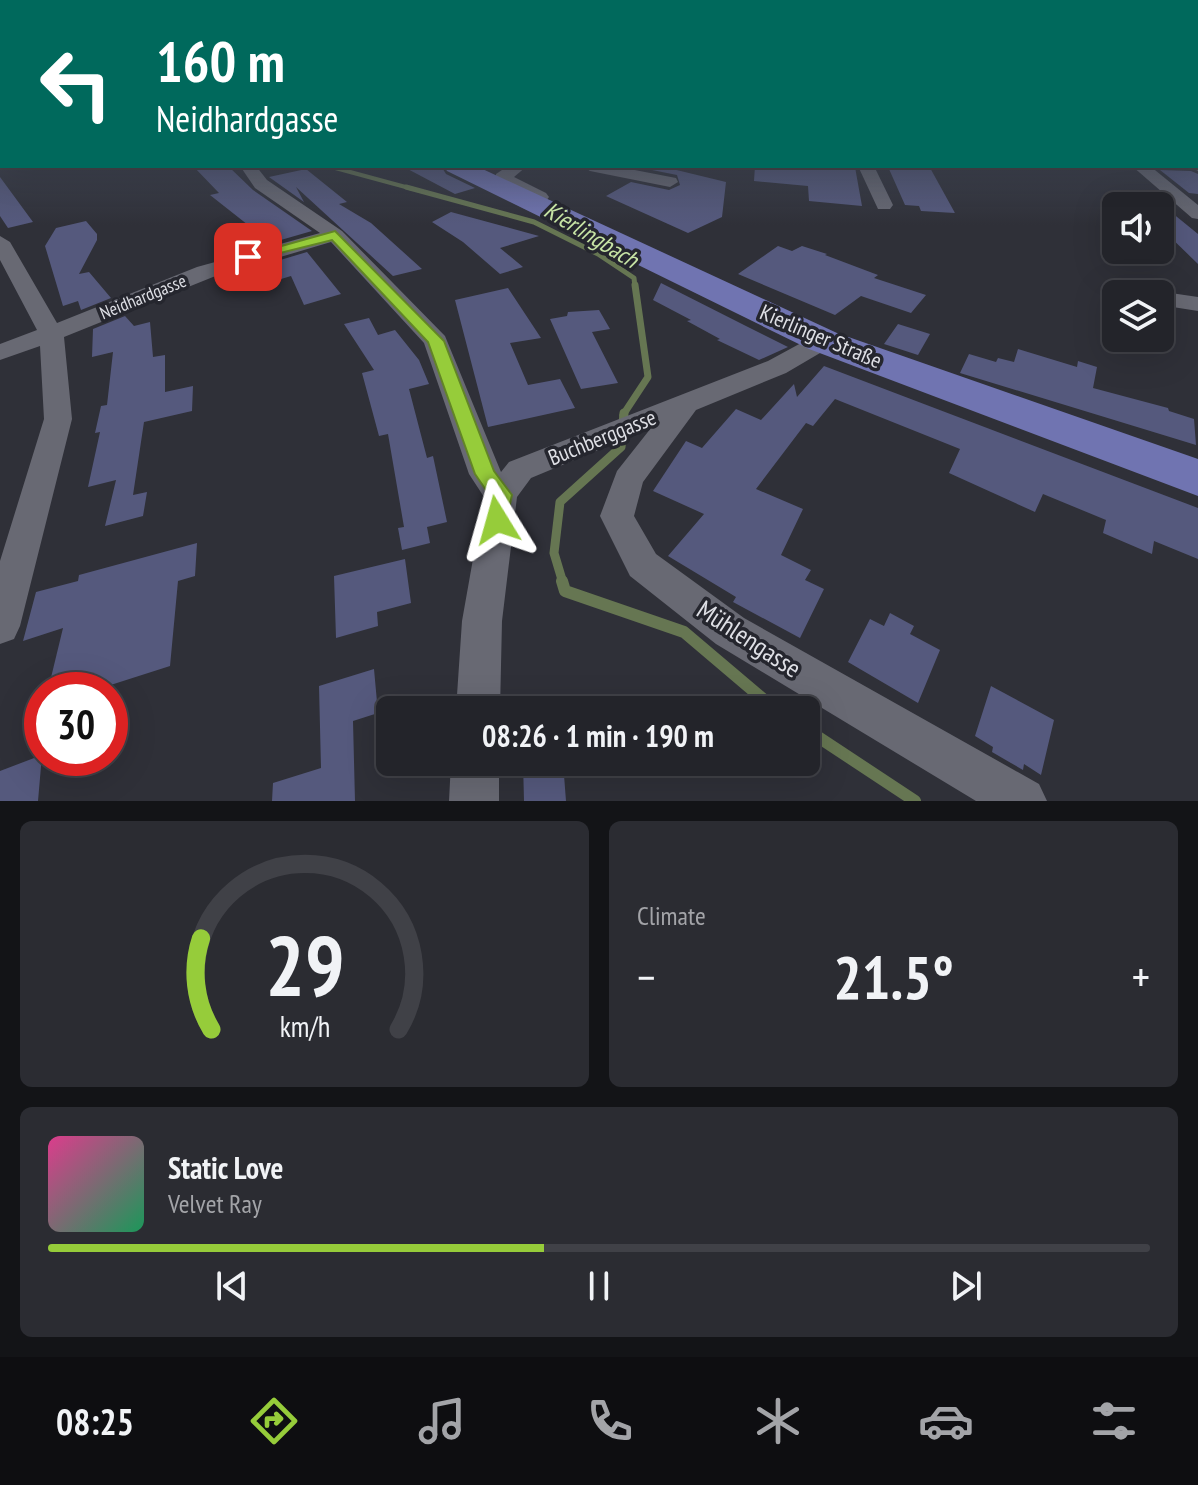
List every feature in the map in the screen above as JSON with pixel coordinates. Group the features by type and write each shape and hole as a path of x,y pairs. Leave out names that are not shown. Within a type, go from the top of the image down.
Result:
{"main road":[{"name":"Kierlinger Straße","path":"460,168 823,341 1198,478"}],"street":[{"path":"249,168 261,184 335,235 436,341 485,474 501,495 482,621 479,696"},
{"path":"470,168 483,169 540,197 535,204"},
{"path":"502,177 516,168"},
{"path":"600,168 670,182"},
{"path":"867,168 884,205"},
{"path":"1142,168 1198,214"},
{"name":"Neidhardgasse","path":"0,352 52,335 202,273 248,257 335,235"},
{"path":"0,242 52,335 58,419 0,626"},
{"path":"1174,300 1198,304"},
{"name":"Buchberggasse","path":"501,495 520,470 777,367 823,341"},
{"name":"Mühlengasse","path":"686,404 628,479 617,516 643,565 730,631 1022,801"},
{"path":"474,801 475,776"}],"building":[{"path":"195,168 230,168 253,190 312,231 246,250 237,237 257,232 210,195 219,193"},
{"path":"406,168 442,168 446,174 475,188 455,194"},
{"path":"668,168 726,182 722,217 688,233 606,196 631,182 669,190 680,185 677,175 652,170"},
{"path":"755,168 855,168 862,206 809,201 808,186 754,181"},
{"path":"930,168 955,213 921,211 919,206 905,205 889,169"},
{"path":"306,169 347,202 339,204 371,223 422,269 393,276 296,187 304,202 269,177"},
{"path":"1160,170 1198,174 1198,194 1189,193"},
{"path":"0,177 33,222 8,228 0,216"},
{"path":"451,212 539,236 500,248 523,267 500,274 463,242 432,222"},
{"path":"1174,214 1198,234 1198,264 1174,241"},
{"path":"86,221 97,234 97,240 79,274 89,272 111,298 81,310 78,301 63,306 45,246 56,228"},
{"path":"778,246 792,251 802,246 827,254 878,275 874,278 926,295 911,313 861,296 835,315 738,274"},
{"path":"307,252 341,294 304,305 291,276 268,283 257,267"},
{"path":"661,283 788,347 759,360 717,340 720,339 687,321 691,320 653,300"},
{"path":"508,288 541,338 510,343 528,385 560,379 575,408 488,427 455,300"},
{"path":"599,310 610,329 592,332 618,383 581,389 550,319 567,316 568,312"},
{"path":"125,316 134,326 150,322 153,357 165,355 165,392 193,386 192,411 144,422 133,495 147,492 143,516 105,526 116,480 88,487 100,432 95,433 101,406 107,405 113,352 92,357 93,329"},
{"path":"369,318 378,335 395,330 419,360 429,384 409,389 427,458 433,456 447,522 427,527 430,543 402,550 398,528 404,527 388,434 379,436 362,373 374,370 344,324"},
{"path":"898,324 930,334 918,355 884,344"},
{"path":"1018,349 1077,367 1078,361 1097,367 1093,388 1168,408 1194,419 1196,445 960,373 969,354 996,362 998,358 1014,362"},
{"path":"824,366 1198,508 1198,559 1154,541 1152,554 1103,533 1106,520 1043,494 1035,512 949,473 960,449 835,399 813,426 806,423 756,489 803,509 781,555 811,570 805,580 824,589 800,638 733,602 736,597 668,556 704,514 653,491 686,441 702,448 736,409 761,420 794,384 797,397"},
{"path":"197,543 195,576 178,581 170,666 128,679 128,672 52,672 63,628 23,641 36,592 78,581 79,575"},
{"path":"405,559 411,603 377,612 378,626 336,638 334,576"},
{"path":"890,613 914,626 910,634 940,650 918,703 848,662 870,619 884,626"},
{"path":"374,669 376,714 353,721 355,801 272,801 273,783 321,768 319,686"},
{"path":"991,686 1054,720 1041,775 1024,764 1023,770 992,752 993,747 975,736"},
{"path":"24,762 24,776 40,776 38,801 0,801 0,771"},
{"path":"523,776 564,776 566,801 524,801"}],"waterway":[{"name":"Kierlingbach","path":"335,168 413,189"},
{"name":"Kierlingbach","path":"406,187 534,222 598,254 634,278 635,287"},
{"name":"Kierlingbach","path":"624,414 648,377 635,285"},
{"name":"Kierlingbach","path":"563,583 554,553 560,502 621,447 624,414"},
{"name":"Kierlingbach","path":"562,581 565,591 684,632 759,696"},
{"name":"Kierlingbach","path":"820,738 915,801"}],"route":[{"path":"248,257 335,235 436,341 485,474 501,495 497,520"}]}
